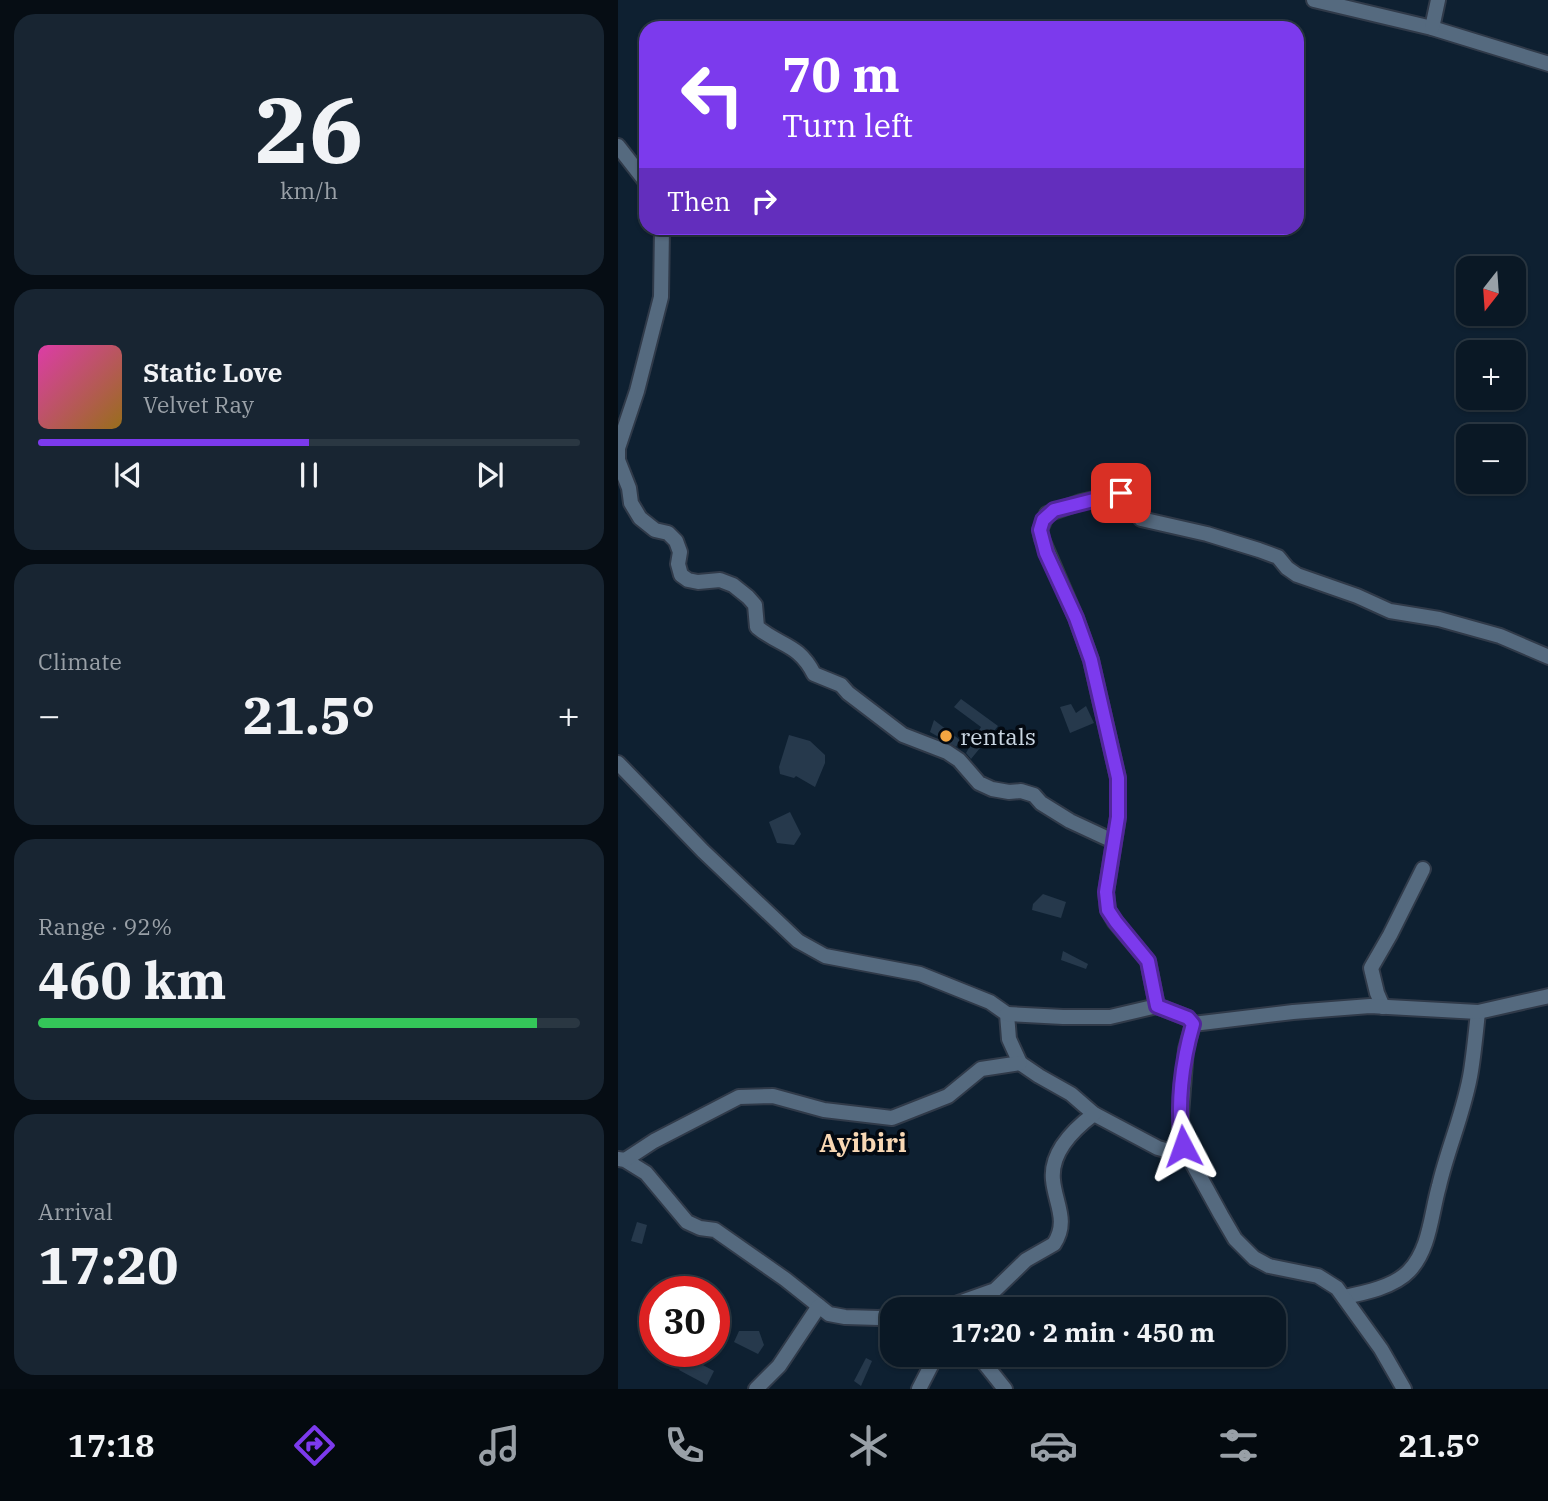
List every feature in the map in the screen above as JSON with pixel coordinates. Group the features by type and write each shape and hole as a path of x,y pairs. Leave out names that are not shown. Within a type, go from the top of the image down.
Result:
{"street":[{"path":"1314,0 1432,28 1548,64"},
{"path":"1432,28 1438,0"},
{"path":"618,146 639,173"},
{"path":"618,448 637,391 661,297 662,235"},
{"path":"618,460 629,488 631,503 640,518 655,530 668,533 676,541 680,552 678,564 682,575 688,580 720,580 734,585 749,597 754,605 757,627 770,637 797,650 813,674 841,685 903,735 947,752 959,760 979,783 992,789 1021,791 1034,795 1041,803 1070,821 1113,841"},
{"path":"1157,1006 1148,961 1108,910 1106,892 1120,798 1118,778 1091,660 1042,539 1043,520 1054,510 1134,492 1140,497 1141,519 1207,534 1259,550 1278,557 1286,568 1297,575 1390,611 1439,619 1499,636 1548,657"},
{"path":"618,763 703,851 798,941 825,956 920,974 990,1002 1007,1014 1110,1017 1157,1006 1188,1018 1193,1024"},
{"path":"1383,1007 1371,968 1423,869"},
{"path":"1193,1024 1293,1012 1383,1007 1478,1012 1548,996"},
{"path":"1344,1297 1360,1294 1403,1277 1415,1263 1425,1244 1471,1072 1478,1012"},
{"path":"1007,1014 1009,1039 1020,1063 1071,1094 1094,1114 1158,1147 1188,1156"},
{"path":"1193,1024 1186,1049 1180,1128 1183,1146 1235,1239 1245,1251 1269,1266 1318,1276 1330,1282 1381,1349 1404,1389"},
{"path":"622,1159 739,1097 773,1096 824,1110 892,1118 948,1096 981,1069 1020,1063"},
{"path":"976,1297 995,1290 1026,1260 1054,1244 1061,1223 1060,1203 1053,1179 1055,1166 1064,1143 1079,1125 1094,1114"},
{"path":"622,1159 646,1173 687,1222 700,1228 715,1230 829,1314 880,1318"},
{"path":"756,1389 779,1366 819,1306"},
{"path":"919,1389 930,1367"},
{"path":"987,1367 1005,1389"}],"building":[{"path":"961,699 998,726 971,759 966,753 981,727 954,707"},
{"path":"1071,704 1076,713 1086,706 1094,723 1070,733 1060,707"},
{"name":"rentals","path":"934,720 960,740 956,747 930,732"},
{"path":"789,735 810,741 825,755 825,763 815,787 796,776 794,778 780,774 779,767"},
{"path":"790,812 801,834 794,845 777,843 769,822"},
{"path":"1043,894 1066,902 1061,918 1032,910 1033,904"},
{"path":"1063,951 1088,964 1086,969 1061,960"},
{"path":"637,1222 647,1225 642,1244 631,1241"},
{"path":"739,1331 759,1331 764,1345 758,1354 734,1342"},
{"path":"866,1358 872,1361 861,1386 854,1381"},
{"path":"680,1367 707,1367 714,1371 707,1385 679,1370"}],"place":[{"name":"rentals","path":"946,736"}],"district":[{"name":"Ayibiri","path":"863,1142"}],"route":[{"path":"1121,493 1054,510 1047,514 1040,530 1046,553 1076,618 1091,660 1118,778 1120,798 1106,892 1108,910 1148,961 1157,1006 1188,1018 1193,1024 1186,1049 1182,1084 1180,1128 1183,1146"}]}
